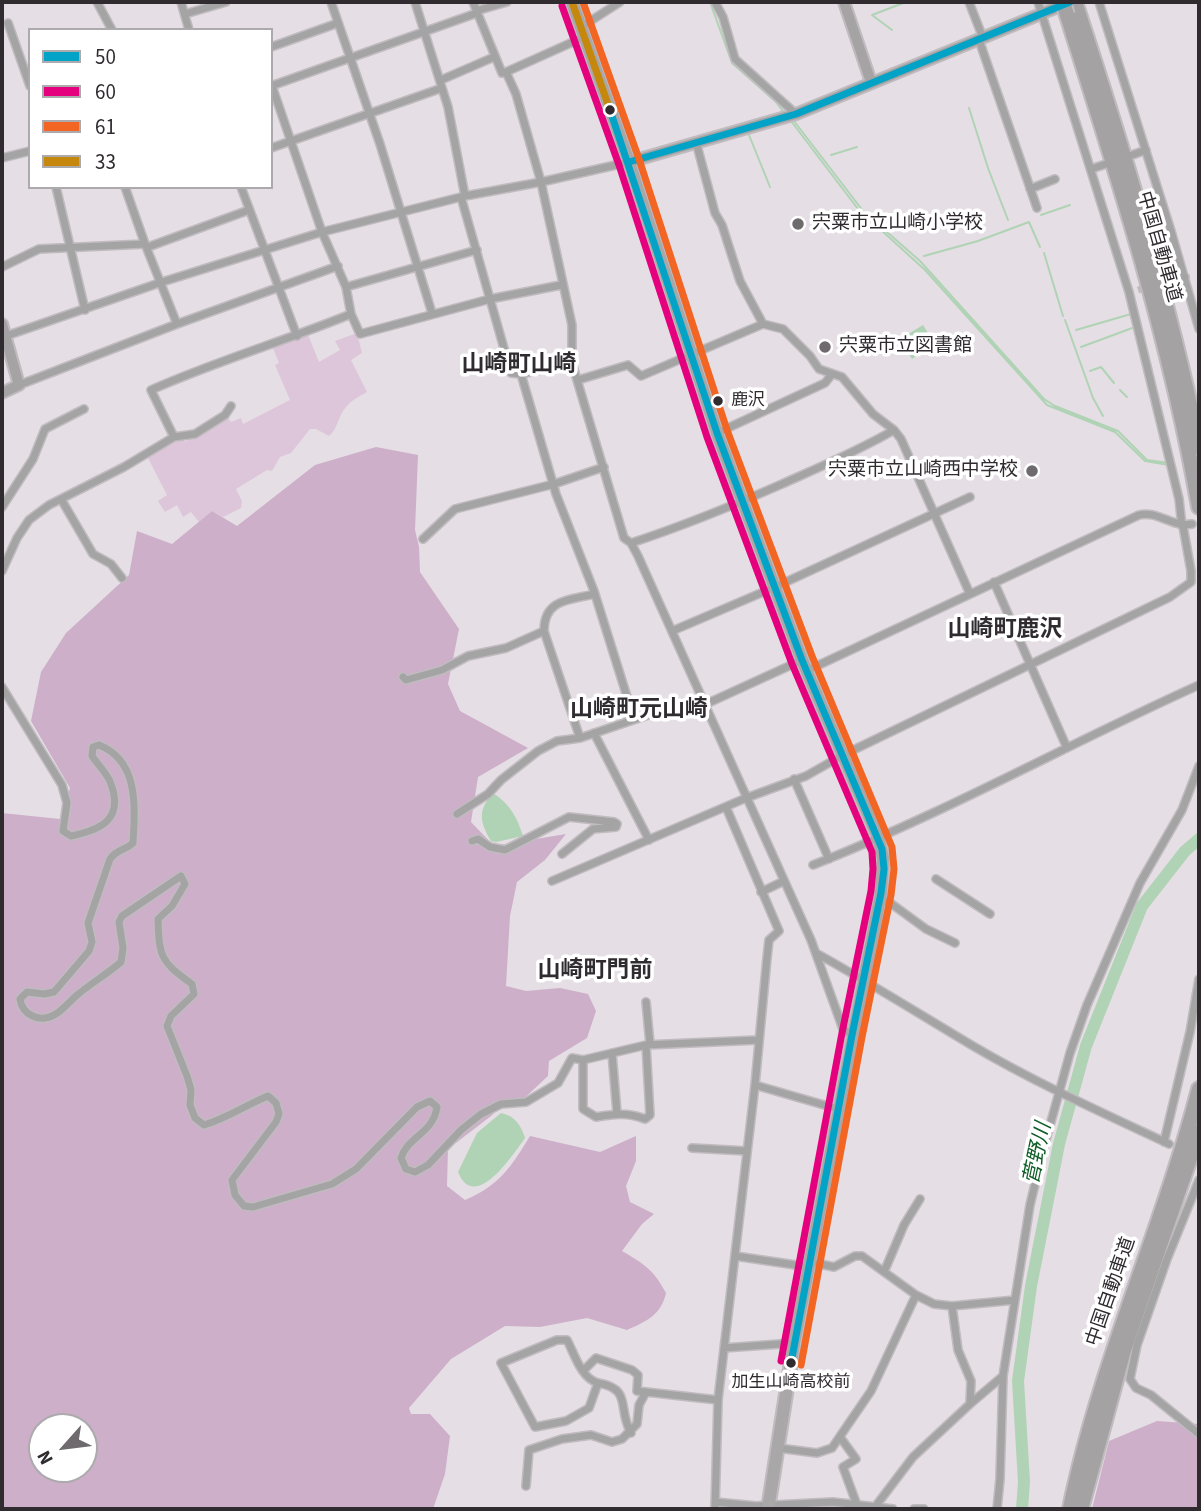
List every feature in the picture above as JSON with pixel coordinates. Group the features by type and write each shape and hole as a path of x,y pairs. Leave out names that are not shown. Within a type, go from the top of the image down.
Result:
{"highway":[{"name":"中国自動車道","path":"1070,6 1124,158 1158,275 1199,447"},
{"name":"中国自動車道","path":"1070,6 1165,342 1199,507"},
{"name":"中国自動車道","path":"1070,1509 1110,1358 1178,1160 1199,1089"},
{"name":"中国自動車道","path":"1081,1509 1124,1350 1199,1132"}],"main road":[{"path":"572,2 629,162 717,433 804,666 878,837 884,869 794,1343 768,1507"}],"street":[{"path":"97,2 111,28"},
{"path":"181,2 188,28"},
{"path":"185,14 226,2"},
{"path":"333,2 432,313"},
{"path":"415,2 453,128 463,196 511,373 521,374 572,363"},
{"path":"473,2 502,73 583,32 620,2"},
{"path":"273,86 507,2"},
{"path":"715,2 723,17 735,59 796,114"},
{"path":"844,2 871,82"},
{"path":"969,2 1037,208"},
{"path":"552,881 746,798 806,776 843,755 1170,597 1191,582 1179,499 1129,292 1038,2"},
{"path":"1100,2 1199,329"},
{"path":"4,337 265,248 463,196 629,162 796,114 1043,13 1070,6"},
{"path":"8,23 28,80"},
{"path":"273,46 338,23"},
{"path":"273,147 441,84 494,57"},
{"path":"506,72 516,94 541,182 561,285 572,325 572,363 624,538 631,543 706,704 816,953 844,1029 852,1035"},
{"path":"273,89 322,232 346,288 351,314 360,334 432,313 561,285"},
{"path":"696,142 715,213 722,225 740,281 763,324"},
{"path":"1132,155 1146,150"},
{"path":"2,159 28,151"},
{"path":"1091,169 1106,164"},
{"path":"1030,189 1055,179"},
{"path":"56,189 85,310"},
{"path":"126,189 177,324"},
{"path":"242,189 298,336"},
{"path":"2,267 40,249 146,246 249,210"},
{"path":"346,288 477,250"},
{"path":"2,393 177,324 338,266"},
{"path":"1172,280 1185,277"},
{"path":"1129,292 1138,290"},
{"path":"174,437 151,390 351,314"},
{"path":"2,324 19,386"},
{"path":"578,380 628,365 641,376 763,324 783,329 819,369 842,377 873,414 894,430 911,458 970,594"},
{"path":"521,374 554,484 595,594 634,719"},
{"path":"717,433 825,383 832,374"},
{"path":"2,572 17,538 29,520 61,499 124,467 174,437 195,434 225,415 231,406"},
{"path":"2,508 33,459 45,429 84,409"},
{"path":"631,543 744,501 863,449 894,430"},
{"path":"423,539 455,509 554,484 604,467"},
{"path":"672,631 775,587 970,497"},
{"path":"61,499 93,554 111,564 122,578"},
{"path":"706,704 804,666 970,594 1144,513 1183,526 1192,524"},
{"path":"994,582 1067,748"},
{"path":"580,738 544,631 544,620 556,603 595,594"},
{"path":"403,677 406,680 429,675 468,656 506,648 544,631"},
{"path":"813,865 1199,685"},
{"path":"2,687 62,785 66,803 64,831 71,836 88,832 104,825 113,814 111,783 92,756 93,747 99,745 111,749 120,758 130,775 135,807 133,843 116,851 110,859 88,923 92,943 89,951 54,992 27,992 20,999 21,1006 29,1015 39,1019 53,1016 108,973 121,962 123,948 119,922 122,916 181,876 185,884 179,898 158,919 159,949 163,959 174,972 192,984 194,993 170,1016 167,1026 187,1076 191,1090 190,1105 195,1118 204,1125 225,1119 268,1096 276,1103 279,1114 276,1122 232,1180 235,1195 244,1206 253,1207 332,1184 356,1169 417,1107 430,1101 437,1107 435,1118 428,1128 404,1149 401,1158 406,1169 415,1172 428,1165 461,1130 481,1114 501,1104 526,1102 558,1083 572,1058 583,1060 648,1044 758,1041"},
{"path":"457,814 488,794 501,780 538,751 557,741 580,738 701,696"},
{"path":"594,733 649,840"},
{"path":"997,1509 1003,1376 1030,1205 1059,1092 1070,1053 1098,979 1140,883 1182,810 1199,771"},
{"path":"794,779 829,859"},
{"path":"726,807 779,931 769,940 718,1400 715,1506 768,1507 833,1502 893,1509"},
{"path":"472,841 478,839 490,847 505,850 569,817 617,824 616,827 593,828 562,854"},
{"path":"936,878 990,914"},
{"path":"761,892 784,881"},
{"path":"880,901 889,902 926,929 955,943"},
{"path":"816,953 864,979 974,1047 1059,1092 1166,1143 1199,979"},
{"path":"583,1060 583,1109 596,1117 632,1113 645,1119 650,1115 646,1002"},
{"path":"612,1053 617,1113"},
{"path":"755,1085 838,1109"},
{"path":"692,1148 747,1151"},
{"path":"1199,1180 1167,1259 1137,1345 1130,1380 1136,1388 1151,1395 1199,1434"},
{"path":"884,1272 904,1225 920,1199"},
{"path":"735,1256 834,1267 856,1256 862,1256 916,1295 934,1304 952,1306 1015,1300"},
{"path":"778,1448 817,1453 832,1448 871,1391 916,1295"},
{"path":"952,1306 958,1350 971,1381 970,1404"},
{"path":"598,1383 589,1408 566,1421 535,1427 501,1363 557,1340 567,1340 590,1381 613,1386 619,1392 626,1425 631,1433"},
{"path":"724,1348 794,1343"},
{"path":"583,1371 596,1358 632,1370 638,1375 637,1391 718,1400"},
{"path":"875,1507 913,1457 1003,1376"},
{"path":"526,1486 529,1450 562,1439 591,1435 612,1442 622,1439 631,1433 637,1424 639,1405 646,1392"},
{"path":"840,1437 856,1459 843,1467 857,1505"},
{"path":"914,1509 924,1509"}],"shaded area":[{"path":"923,325 935,344 912,359 900,339"},
{"path":"306,330 319,362 340,350 335,341 357,333 362,353 351,360 367,392 347,406 329,436 310,429 291,453 280,457 272,471 267,470 236,489 242,501 241,508 223,517 212,511 199,522 191,512 183,517 177,505 165,512 158,501 167,495 147,456 182,437 185,442 227,417 231,422 241,418 243,424 290,400 275,365 279,363 271,343"},
{"path":"376,447 418,455 415,530 420,572 459,629 448,684 460,711 528,748 478,777 471,822 494,846 566,834 545,860 517,882 510,916 506,986 526,991 560,988 588,994 596,1011 587,1038 549,1061 548,1076 517,1105 506,1101 448,1149 447,1186 465,1200 487,1188 504,1174 530,1136 600,1152 636,1136 636,1161 626,1186 630,1202 654,1214 642,1224 622,1251 648,1268 666,1293 657,1312 627,1330 587,1318 540,1327 505,1326 451,1359 409,1408 411,1414 430,1414 450,1436 445,1474 433,1509 2,1509 2,813 60,819 70,788 31,721 41,672 66,633 129,575 137,531 172,544 212,511 237,526 315,465"},
{"path":"493,793 512,812 523,836 491,841 484,828 482,811"},
{"path":"501,1113 517,1122 525,1138 494,1176 484,1184 474,1187 465,1183 458,1172 477,1133"},
{"path":"1157,1421 1199,1424 1199,1509 1092,1509 1109,1441"}],"waterway":[{"path":"710,2 732,63 776,102 785,114"},
{"path":"892,30 872,15 906,2"},
{"path":"969,108 1008,220"},
{"path":"791,121 858,209 925,270 1047,405 1115,432 1145,461 1169,465"},
{"path":"794,121 863,211 920,261 1044,399 1118,431 1147,460 1169,463"},
{"path":"749,135 770,187"},
{"path":"831,155 857,147"},
{"path":"1041,215 1070,205"},
{"path":"924,256 978,241 1029,222 1040,247"},
{"path":"1044,253 1063,316"},
{"path":"1076,330 1131,314"},
{"path":"1065,320 1093,398 1103,416"},
{"path":"1081,347 1135,327"},
{"path":"1090,371 1101,367 1114,383"},
{"path":"1120,390 1127,397"},
{"name":"菅野川","path":"1022,1509 1024,1482 1018,1381 1031,1286 1059,1144 1086,1046 1142,906 1185,851 1199,839"}],"tunnel":[{"path":"1138,290 1172,280"}],"transit line":[{"name":"33","path":"572,2 610,110"},
{"name":"61","path":"583,2 639,159 727,430 812,656 892,847 894,869 891,895 801,1365"},
{"name":"50","path":"629,162 796,114 1070,2"},
{"name":"60","path":"562,6 619,165 707,437 792,664 872,852 871,891 781,1361"},
{"name":"50","path":"610,110 717,433 802,660 882,849 884,869 881,893 791,1363"}],"place":[{"name":"宍粟市立山崎小学校","path":"798,224"},
{"name":"宍粟市立図書館","path":"825,347"},
{"name":"鹿沢","path":"718,401"},
{"name":"宍粟市立山崎西中学校","path":"1032,471"},
{"name":"加生山崎高校前","path":"791,1363"}],"district":[{"name":"山崎町山崎","path":"519,366"},
{"name":"山崎町鹿沢","path":"1005,631"},
{"name":"山崎町元山崎","path":"639,711"},
{"name":"山崎町門前","path":"595,972"}]}
